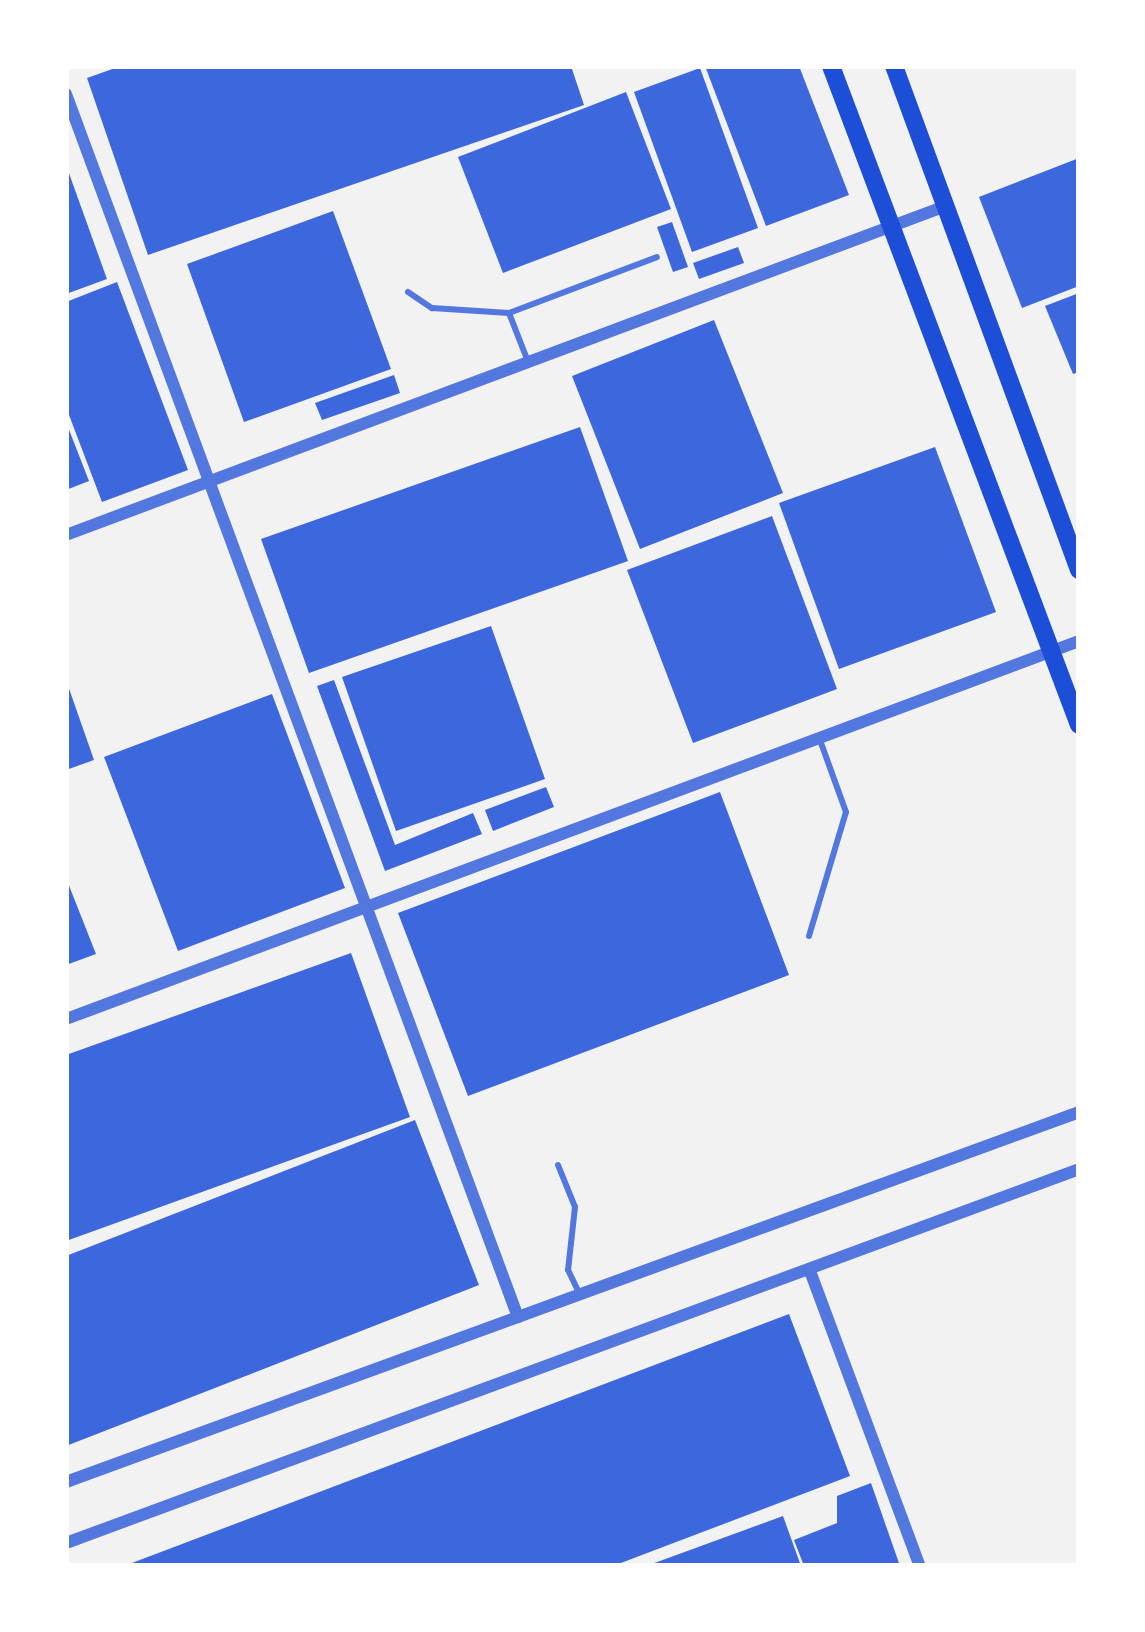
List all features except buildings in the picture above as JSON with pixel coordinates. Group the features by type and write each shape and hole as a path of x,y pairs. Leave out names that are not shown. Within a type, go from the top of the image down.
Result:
{"main road":[{"path":"831,66 1079,725"},
{"path":"894,66 1079,569"}],"street":[{"path":"66,94 518,1317"},
{"path":"66,535 943,207"},
{"path":"66,1019 1079,640"},
{"path":"66,1482 1079,1112"},
{"path":"66,1543 1079,1168"},
{"path":"810,1271 920,1566"}],"lane":[{"path":"408,292 432,308 509,313 657,257"},
{"path":"509,313 529,362"},
{"path":"809,936 846,812 820,739"},
{"path":"558,1165 575,1207 568,1270 580,1296"}]}
